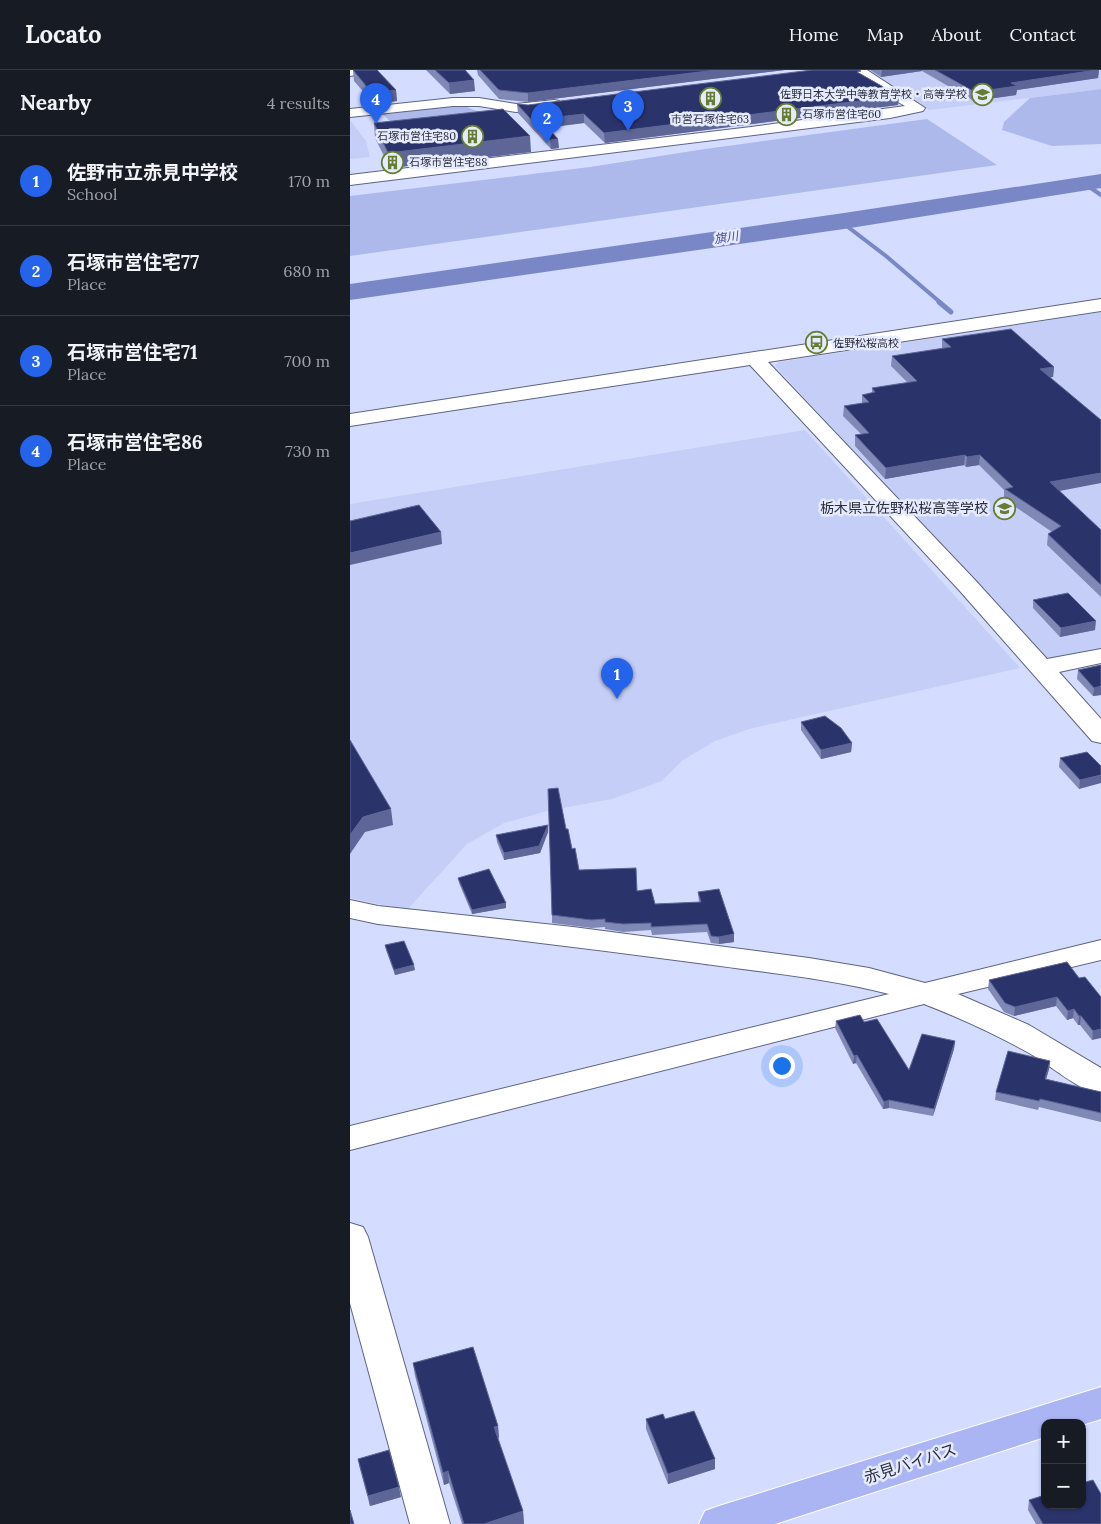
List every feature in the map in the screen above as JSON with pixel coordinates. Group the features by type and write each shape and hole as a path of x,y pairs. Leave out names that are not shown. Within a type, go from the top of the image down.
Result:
{"main road":[{"name":"赤見バイパス","path":"720,1524 1101,1403"}],"street":[{"path":"350,72 364,70"},
{"path":"350,180 751,132 890,114 918,108 883,88 858,70"},
{"path":"350,113 453,102 478,102 511,113 528,108 570,102"},
{"path":"533,142 547,157"},
{"path":"350,420 1101,305"},
{"path":"754,358 1101,734"},
{"path":"1042,668 1101,656"},
{"path":"350,908 378,915 598,940 826,971 926,994 964,1008 1036,1042 1101,1084"},
{"path":"350,1138 926,994 952,985 1101,950"},
{"path":"350,1237 430,1524"}],"shaded area":[{"name":"佐野日本大学中等教育学校・高等学校","path":"863,70 1101,70 1101,89 929,110 886,86"},
{"path":"1101,89 1101,144 1052,146 1002,130 1004,122 1030,98"},
{"path":"460,104 481,113 402,134 381,112"},
{"path":"927,119 997,165 350,256 350,196 590,167 705,149"},
{"path":"350,120 366,141 370,157 350,159"},
{"name":"栃木県立佐野松桜高等学校","path":"1101,312 1101,651 1057,660 1045,658 775,366 779,362"},
{"path":"805,430 1020,668 749,729 715,741 683,760 662,781 612,799 551,810 504,823 467,844 407,910 350,898 350,504"}],"building":[{"path":"353,70 377,70 396,90 372,93"},
{"path":"435,70 465,70 474,80 449,83"},
{"path":"480,70 716,70 528,93 499,90"},
{"path":"812,70 859,70 861,71 857,72 899,96 604,133 584,114 540,119 558,139 550,140 517,104 528,105"},
{"path":"935,70 1096,70 1011,83 1017,86 975,92"},
{"path":"503,109 530,136 388,153 374,123"},
{"path":"1011,329 1054,367 1040,369 1101,420 1101,473 1050,482 1101,530 1101,585 1048,534 1061,526 1005,489 1013,487 980,455 967,457 965,455 886,468 855,435 869,433 844,406 869,402 862,395 875,392 872,388 917,381 892,356 951,347 942,339"},
{"path":"419,505 441,532 350,553 350,521"},
{"path":"1068,593 1096,621 1061,628 1033,600"},
{"path":"1101,665 1101,686 1094,688 1078,670"},
{"path":"825,716 841,728 852,743 821,750 801,722"},
{"path":"350,740 391,809 363,817 350,835"},
{"path":"1087,752 1101,766 1101,775 1080,780 1060,758"},
{"path":"558,788 566,829 568,829 572,849 575,848 579,870 636,868 637,891 651,889 655,904 701,902 698,892 719,889 734,934 719,937 711,936 707,924 651,927 651,923 623,924 605,922 605,919 591,920 552,915 548,789"},
{"path":"548,825 539,846 504,853 496,835"},
{"path":"489,869 506,903 472,910 458,878"},
{"path":"404,941 414,965 394,970 385,945"},
{"path":"1067,962 1079,978 1085,977 1101,997 1101,1029 1093,1031 1074,1009 1068,1011 1057,997 1015,1007 1005,1003 989,980"},
{"path":"860,1015 864,1022 877,1019 909,1070 922,1034 955,1041 934,1109 889,1100 884,1102 857,1055 854,1056 836,1021"},
{"path":"1008,1051 1050,1061 1045,1079 1101,1092 1101,1113 1040,1099 1039,1101 996,1092"},
{"path":"473,1347 498,1426 494,1427 523,1511 484,1524 464,1524 448,1471 443,1473 413,1363"},
{"path":"694,1411 715,1459 668,1474 646,1419 663,1414 665,1419"},
{"path":"389,1450 399,1487 368,1496 358,1459"},
{"path":"1093,1480 1101,1494 1101,1524 1043,1524 1029,1500 1041,1496 1041,1509 1086,1509 1086,1482"},
{"path":"350,1510 354,1524 350,1524"}],"waterway":[{"name":"旗川","path":"350,292 844,221 1101,181"},
{"path":"1085,184 1101,195"},
{"path":"844,221 848,227 886,256 941,303"},
{"path":"939,302 951,312"}],"place":[{"name":"佐野日本大学中等教育学校・高等学校","path":"983,94"},
{"name":"市営石塚住宅63","path":"710,98"},
{"name":"石塚市営住宅60","path":"786,114"},
{"name":"石塚市営住宅86","path":"376,124"},
{"name":"石塚市営住宅71","path":"628,131"},
{"name":"石塚市営住宅80","path":"472,136"},
{"name":"石塚市営住宅77","path":"547,143"},
{"name":"石塚市営住宅88","path":"393,162"},
{"name":"佐野松桜高校","path":"817,343"},
{"name":"栃木県立佐野松桜高等学校","path":"1004,508"},
{"name":"佐野市立赤見中学校","path":"617,699"}]}
